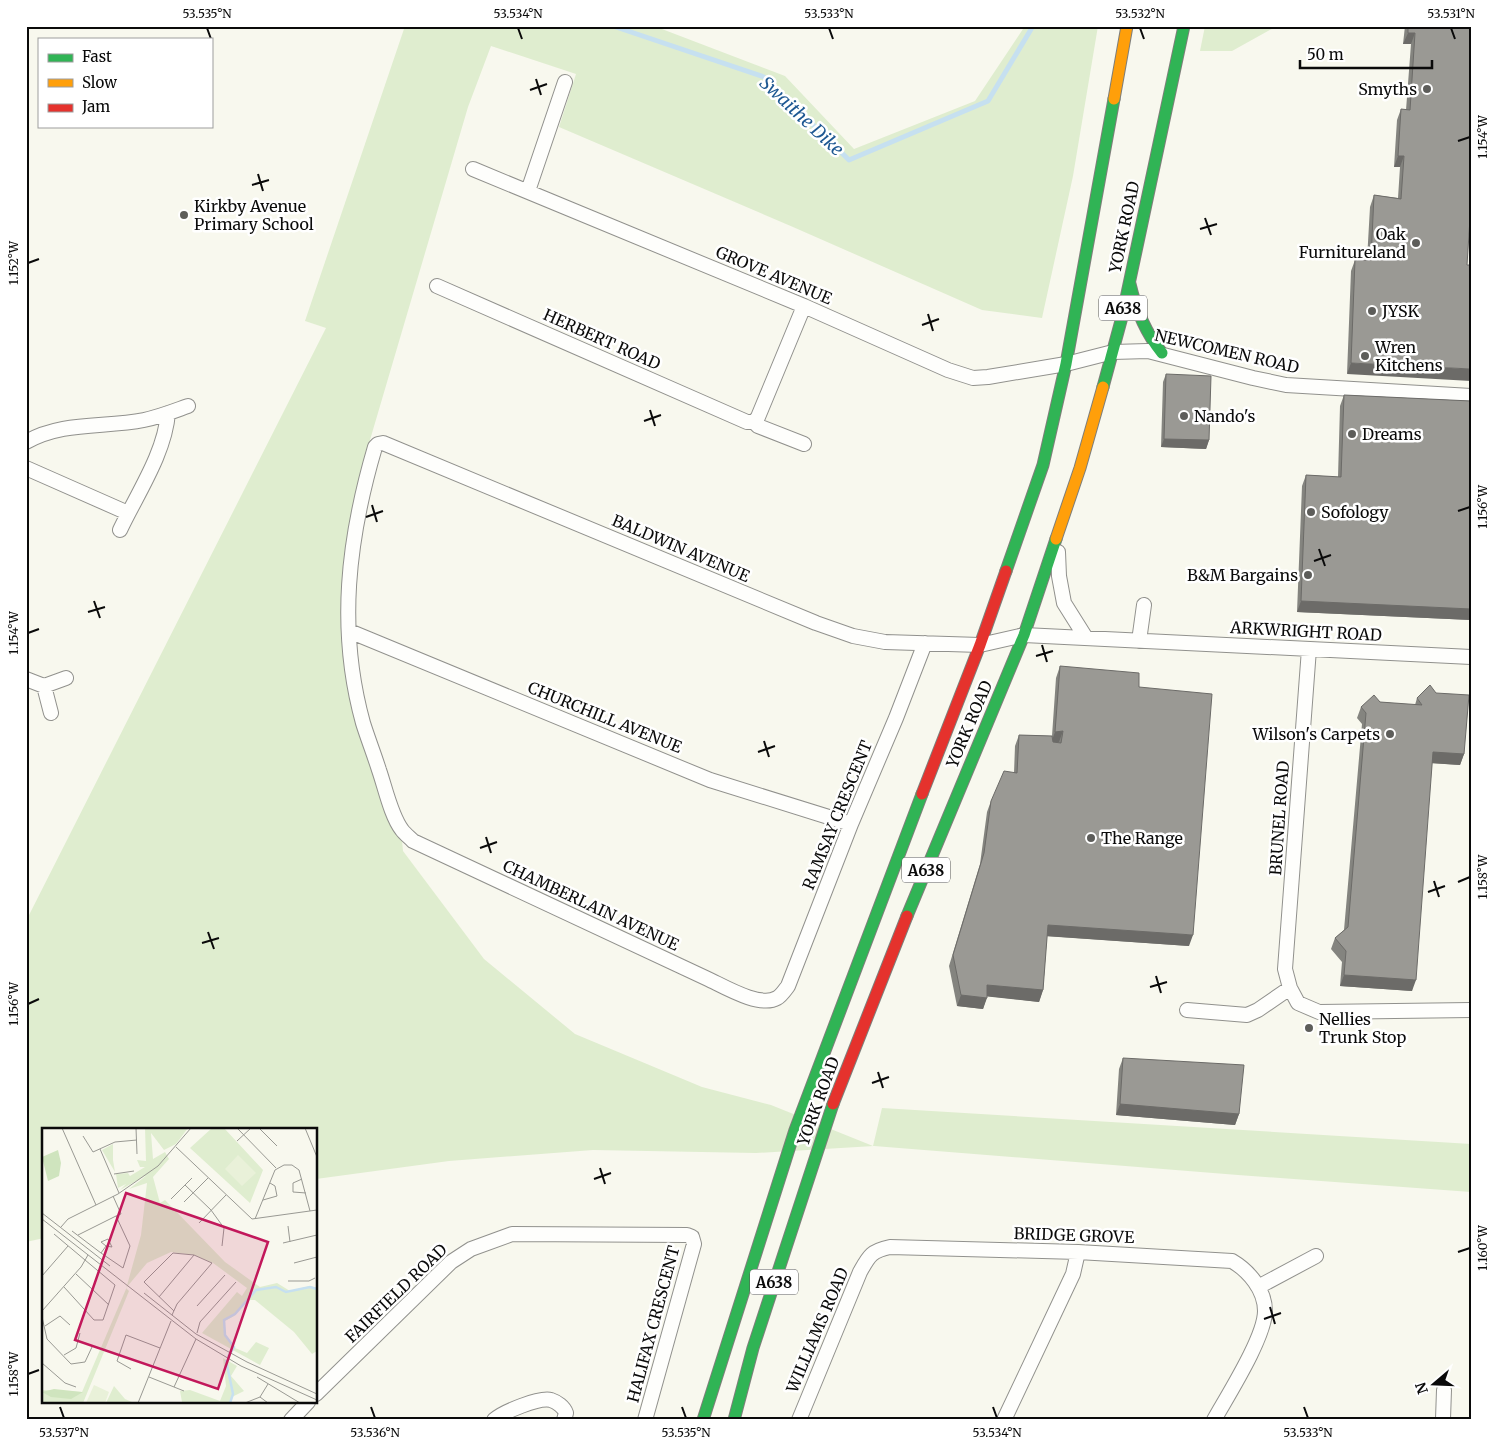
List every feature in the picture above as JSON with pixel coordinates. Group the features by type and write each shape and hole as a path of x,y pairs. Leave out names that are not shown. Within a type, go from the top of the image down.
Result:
{"highway":[{"name":"YORK ROAD","path":"703,1420 789,1147 891,873 980,645 1043,465 1066,364 1127,26"},
{"name":"YORK ROAD","path":"734,1420 753,1348 832,1107 916,892 1024,634 1080,468 1113,352 1184,26"},
{"path":"1130,279 1140,321 1146,334 1162,353"}],"street":[{"path":"528,191 566,82"},
{"name":"GROVE AVENUE","path":"473,169 804,306 948,370 973,378 1066,364"},
{"name":"HERBERT ROAD","path":"437,286 747,422 754,422 758,426 804,444"},
{"path":"754,422 758,418 804,306"},
{"name":"NEWCOMEN ROAD","path":"1066,364 1113,352 1148,350 1286,385 1471,396"},
{"path":"26,442 38,435 68,427 143,420 188,406"},
{"path":"120,530 160,450 167,430 168,413"},
{"name":"BALDWIN AVENUE","path":"378,444 383,443 816,623 853,636 885,642 980,645"},
{"name":"CHAMBERLAIN AVENUE","path":"378,444 375,447 359,505 351,555 348,591 349,631 354,674 363,723 394,815 402,830 413,841 749,997 768,1001 778,998"},
{"path":"26,468 128,513"},
{"path":"1057,539 1059,576 1064,603 1086,638"},
{"path":"1139,641 1144,604"},
{"name":"CHURCHILL AVENUE","path":"349,631 710,780 851,824"},
{"name":"ARKWRIGHT ROAD","path":"980,645 1024,634 1471,657"},
{"name":"RAMSAY CRESCENT","path":"778,998 788,986 851,824 896,718 925,643"},
{"name":"BRUNEL ROAD","path":"1309,650 1285,969 1290,988 1298,1003 1319,1012 1471,1010"},
{"path":"26,679 44,686 66,678"},
{"path":"44,686 51,714"},
{"path":"1187,1010 1247,1015 1258,1010 1290,988"},
{"name":"FAIRFIELD ROAD","path":"318,1392 451,1262 471,1249 512,1234 686,1235 692,1237"},
{"name":"HALIFAX CRESCENT","path":"645,1420 694,1244 692,1237"},
{"name":"BRIDGE GROVE","path":"870,1255 878,1249 890,1247 1078,1252 1232,1260 1244,1268 1260,1292"},
{"path":"1004,1420 1073,1274 1078,1252"},
{"name":"WILLIAMS ROAD","path":"799,1420 860,1272 870,1255"},
{"path":"1214,1420 1257,1341 1263,1324 1265,1310 1260,1292 1316,1256"},
{"path":"1444,1390 1442,1420 1455,1420"},
{"path":"494,1420 500,1414 541,1400 551,1400 564,1408 566,1413 564,1420"},
{"path":"291,1420 306,1404"}],"green space":[{"path":"405,26 654,26 785,76 854,149 975,101 1025,26 1098,26 1073,176 1042,318 982,310 559,127 576,74 491,46 468,107 370,440 349,631 354,674 401,830 403,851 484,959 575,1034 702,1087 771,1105 873,1146 882,1108 1471,1144 1471,1192 874,1146 756,1153 593,1150 449,1161 318,1179 318,1128 42,1128 42,1238 26,1242 26,921 326,328 305,321"},
{"path":"1205,26 1277,26 1232,51 1200,51"}],"building":[{"path":"1408,26 1471,26 1471,203 1467,265 1471,265 1471,369 1351,363 1355,260 1371,260 1374,195 1401,199 1404,156 1398,156 1401,109 1410,110 1415,33 1408,33"},
{"name":"Nando's","path":"1166,374 1211,376 1209,440 1164,439"},
{"path":"1344,395 1471,401 1471,609 1301,601 1306,475 1341,477"},
{"name":"The Range","path":"1060,666 1139,673 1139,687 1212,694 1193,935 1048,925 1043,990 987,985 987,998 961,995 953,955 984,853 991,801 1004,771 1017,773 1019,735 1052,736 1053,742 1061,743 1063,731 1055,732"},
{"path":"1430,685 1436,693 1469,695 1464,754 1433,752 1416,980 1344,975 1346,951 1335,938 1348,927 1366,713 1361,707 1374,695 1380,702 1422,705 1417,698"},
{"path":"1123,1058 1244,1065 1239,1114 1120,1104"}],"waterway":[{"name":"Swaithe Dike","path":"613,26 764,77 849,160 988,101 1033,26"}],"traffic: fast":[{"path":"1103,387 1122,317 1184,26"},
{"path":"1006,571 1043,465 1066,364 1114,99"},
{"path":"1130,284 1142,320 1162,353"},
{"path":"907,916 1024,635 1056,539"},
{"path":"703,1420 795,1130 922,794"},
{"path":"734,1420 753,1348 833,1104"}],"traffic: slow":[{"path":"1114,99 1127,26"},
{"path":"1056,539 1080,468 1103,387"}],"traffic: jam":[{"path":"922,794 980,645 1006,571"},
{"path":"833,1104 907,916"}],"place":[{"name":"Smyths","path":"1427,89"},
{"name":"Kirkby Avenue Primary School","path":"184,215"},
{"name":"Oak Furnitureland","path":"1416,243"},
{"name":"JYSK","path":"1372,311"},
{"name":"Wren Kitchens","path":"1365,356"},
{"name":"Nando's","path":"1184,416"},
{"name":"Dreams","path":"1352,434"},
{"name":"Sofology","path":"1311,512"},
{"name":"B&M Bargains","path":"1308,575"},
{"name":"Wilson's Carpets","path":"1390,734"},
{"name":"The Range","path":"1091,838"},
{"name":"Nellies Trunk Stop","path":"1309,1028"}]}
